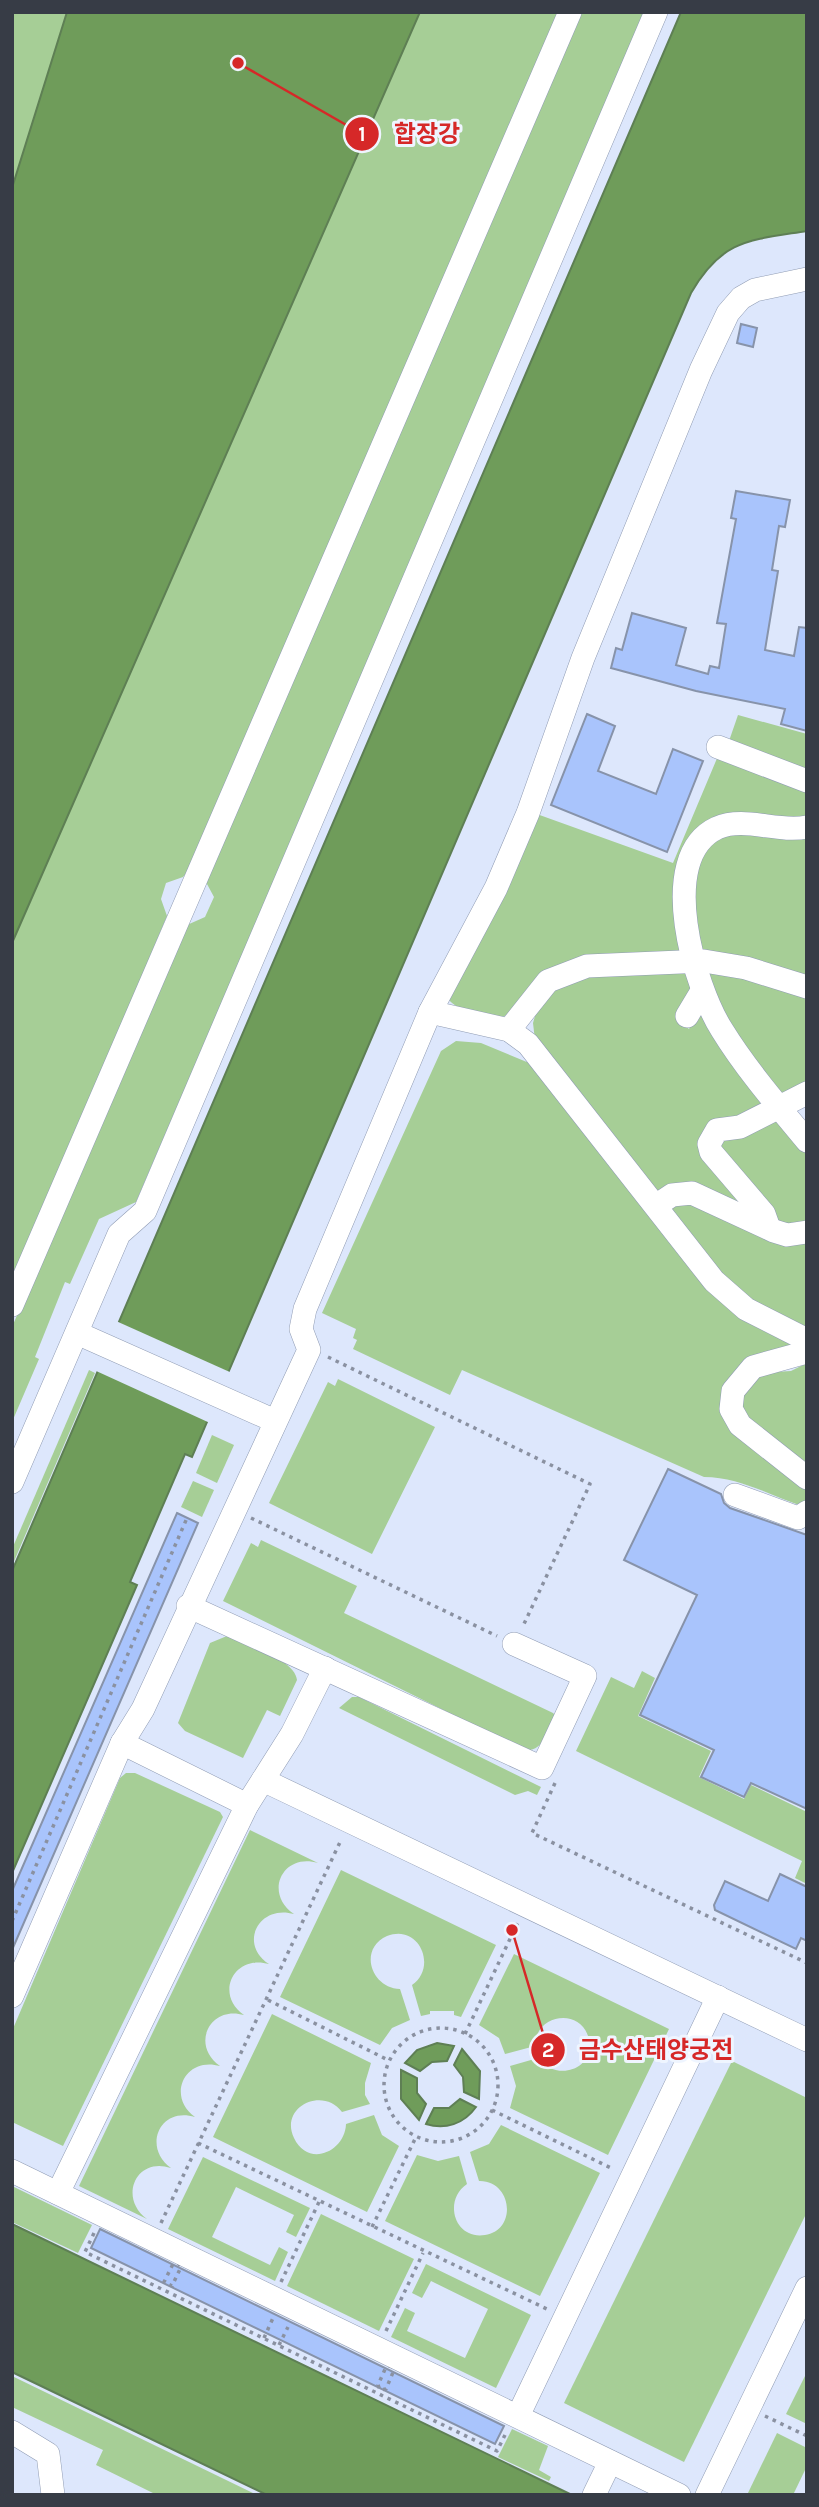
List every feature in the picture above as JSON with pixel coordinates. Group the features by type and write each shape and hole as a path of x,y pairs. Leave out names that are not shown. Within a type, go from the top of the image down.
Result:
{"street":[{"path":"12,1305 570,12"},
{"path":"12,1482 118,1234 145,1211 656,12"},
{"path":"12,1996 122,1742 143,1709 188,1606 309,1350 301,1329 305,1309 430,1012 496,888 528,813 583,657 701,370 728,313 741,298 755,290 807,279"},
{"path":"718,747 807,781"},
{"path":"807,827 793,829 731,824 706,836 687,867 683,889 693,961 702,991 722,1030 807,1141"},
{"path":"509,1030 539,990 564,972 587,966 693,961 746,968 807,987"},
{"path":"687,1016 702,991"},
{"path":"430,1012 509,1030 528,1044 714,1280 746,1309 807,1340"},
{"path":"769,1228 764,1214 711,1152 709,1144 717,1130 740,1127 807,1093"},
{"path":"657,1205 672,1195 692,1193 787,1235 807,1232"},
{"path":"77,1333 275,1421"},
{"path":"807,1352 753,1367 733,1391 731,1409 740,1426 807,1478"},
{"path":"735,1494 798,1518 807,1513"},
{"path":"188,1606 542,1768 585,1675 514,1644"},
{"path":"58,2193 247,1805 292,1734 325,1668"},
{"path":"122,1742 247,1805"},
{"path":"263,1780 807,2040"},
{"path":"518,2416 718,1997"},
{"path":"12,2171 152,2240 274,2306 382,2358 518,2416 679,2495"},
{"path":"707,2495 807,2288"},
{"path":"12,2432 48,2454 53,2495"},
{"path":"594,2495 610,2462"}],"path":[{"path":"269,1526 514,1644 590,1484 342,1362"},
{"path":"12,1921 187,1518"},
{"path":"542,1768 559,1776 532,1833 807,1962"},
{"path":"152,2240 350,1822"},
{"path":"465,2034 526,1905"},
{"path":"268,2000 389,2061"},
{"path":"440,2028 465,2034 485,2050 492,2060 498,2085 492,2110 486,2120 466,2136 441,2142 416,2137 396,2121 385,2098 385,2073 389,2061 396,2050 415,2034 440,2028"},
{"path":"492,2110 633,2179"},
{"path":"372,2227 416,2137"},
{"path":"198,2143 566,2318"},
{"path":"264,2338 274,2306 319,2202"},
{"path":"98,2227 85,2252 382,2391 498,2451 501,2443"},
{"path":"382,2391 378,2385 382,2358 424,2252"},
{"path":"166,2288 164,2282 173,2264"},
{"path":"166,2288 172,2286 181,2267"},
{"path":"279,2345 291,2320"},
{"path":"749,2409 807,2436"}],"shaded area":[{"path":"12,12 67,12 12,188"},
{"path":"67,12 420,12 12,943 12,188"},
{"path":"420,12 562,12 189,870 183,877 166,883 161,899 167,916 12,1284 12,943"},
{"path":"578,12 648,12 136,1202 99,1219 70,1284 65,1282 35,1357 39,1359 12,1422 12,1327 181,934 187,925 205,917 214,897 207,884 207,872"},
{"path":"681,12 807,12 807,231 739,245 714,262 691,293 192,1457 185,1454 130,1582 137,1585 12,1873 12,1571"},
{"path":"738,715 807,734 807,771 729,741"},
{"path":"718,756 807,788 807,823 704,832 685,951 587,961 503,1017 473,1014 448,999 534,813 673,863"},
{"path":"807,832 807,983 705,953 696,945 692,868 718,833"},
{"path":"687,969 693,982 676,1019 689,1029 702,1004 772,1103 710,1134 753,1208 656,1198 535,1040 533,1023 539,1002 569,978"},
{"path":"702,969 807,992 807,1088 785,1102 725,1027"},
{"path":"456,1041 481,1043 534,1065 703,1278 806,1346 759,1356 724,1410 807,1486 807,1502 799,1505 741,1483 704,1477 462,1370 450,1395 353,1349 357,1340 353,1338 356,1329 322,1313 441,1051"},
{"path":"775,1115 807,1147 807,1229 787,1231 731,1171 716,1137"},
{"path":"683,1197 807,1237 807,1333 750,1305 669,1214 669,1203"},
{"path":"807,1363 807,1468 745,1423 741,1394 760,1373 791,1371"},
{"path":"89,1370 95,1373 12,1566 12,1549"},
{"path":"338,1379 435,1427 372,1554 269,1503 328,1382 335,1386"},
{"path":"212,1435 234,1445 217,1483 196,1473"},
{"path":"193,1481 214,1490 202,1517 181,1507"},
{"path":"261,1540 357,1586 344,1613 553,1713 555,1715 544,1739 536,1748 524,1750 223,1601 251,1543 258,1547"},
{"path":"227,1636 279,1659 294,1672 297,1680 280,1716 267,1710 243,1758 185,1731 178,1723 210,1643"},
{"path":"642,1671 655,1678 638,1716 711,1751 699,1777 744,1799 751,1785 807,1812 807,1884 795,1878 802,1861 576,1751 611,1677 634,1688"},
{"path":"352,1697 359,1697 541,1787 537,1795 528,1791 515,1795 339,1708"},
{"path":"126,1773 135,1773 220,1812 223,1817 63,2146 12,2122 12,2031 120,1778"},
{"path":"250,1830 318,1863 295,1863 281,1877 280,1896 294,1914 282,1912 271,1915 263,1920 254,1937 260,1956 269,1964 257,1962 246,1965 232,1978 230,1997 244,2015 232,2013 222,2016 214,2021 205,2038 206,2048 220,2066 208,2064 197,2067 183,2080 182,2099 195,2117 172,2117 159,2130 157,2140 162,2159 171,2168 148,2168 140,2173 135,2181 134,2200 138,2210 147,2219 79,2186"},
{"path":"341,1870 496,1945 461,2017 454,2015 454,2011 430,2011 430,2014 421,2016 412,1985 424,1968 424,1958 416,1941 398,1934 387,1936 378,1942 371,1958 372,1967 382,1982 400,1989 410,2020 392,2028 380,2045 280,1997"},
{"path":"514,1954 669,2029 608,2155 510,2108 516,2086 510,2066 538,2058 553,2069 571,2070 585,2060 589,2051 585,2029 578,2022 569,2019 560,2018 543,2026 537,2035 535,2046 505,2054 499,2038 479,2025"},
{"path":"272,2014 371,2063 365,2083 365,2095 370,2104 342,2112 334,2104 315,2101 298,2109 292,2117 291,2127 300,2147 316,2154 325,2153 339,2142 346,2124 374,2115 382,2135 399,2146 367,2212 213,2137"},
{"path":"437,2043 454,2046 447,2061 432,2062 420,2071 405,2063 417,2050"},
{"path":"462,2049 480,2071 479,2099 464,2092 463,2077 454,2065"},
{"path":"732,2061 807,2098 807,2212 684,2462 564,2403"},
{"path":"401,2070 417,2078 417,2093 426,2104 419,2120 401,2099"},
{"path":"460,2099 476,2107 466,2118 447,2126 426,2124 434,2108 449,2108"},
{"path":"501,2125 600,2173 540,2296 385,2221 417,2155 438,2161 459,2156 467,2184 455,2199 455,2217 459,2225 474,2235 496,2231 503,2224 506,2215 504,2196 490,2183 479,2181 470,2152 489,2144"},
{"path":"203,2157 310,2208 296,2237 286,2232 294,2215 236,2187 212,2237 270,2265 279,2247 288,2252 275,2281 168,2229"},
{"path":"12,2186 92,2225 78,2253 12,2222"},
{"path":"321,2214 414,2259 379,2331 287,2286"},
{"path":"12,2224 572,2495 267,2495 12,2372"},
{"path":"426,2264 531,2315 496,2388 391,2337 405,2308 415,2313 407,2331 465,2358 488,2309 431,2281 422,2298 412,2293"},
{"path":"807,2372 807,2424 786,2414"},
{"path":"12,2376 257,2495 157,2495 96,2465 103,2450 12,2407"},
{"path":"512,2429 548,2446 539,2470 551,2477 549,2481 498,2457"},
{"path":"777,2433 807,2448 807,2466 793,2495 747,2495"}],"pier":[{"path":"116,1321 232,1373 210,1423 94,1370"}],"building":[{"path":"741,324 757,328 753,347 737,343"},
{"path":"736,491 790,500 785,527 779,526 772,570 778,571 765,650 794,656 799,627 807,628 807,731 781,724 785,709 696,691 611,668 616,648 622,650 632,613 686,628 676,665 708,674 710,666 719,668 726,624 717,623 736,519 731,518"},
{"path":"587,714 615,726 598,771 656,794 673,749 703,761 667,852 551,805"},
{"path":"668,1469 721,1494 724,1503 730,1508 807,1535 807,1809 751,1783 744,1797 701,1777 714,1750 640,1715 697,1595 624,1560"},
{"path":"177,1513 198,1523 12,1950 12,1891"},
{"path":"780,1874 807,1887 807,1941 801,1938 796,1949 715,1910 714,1905 725,1881 768,1901"},
{"path":"100,2229 504,2426 495,2444 91,2248"}],"place":[{"name":"합장강","path":"238,63"},
{"name":"금수산태양궁전","path":"512,1930"}]}
